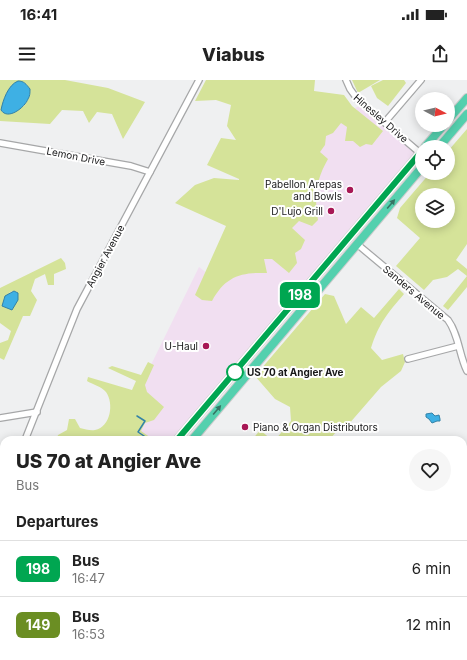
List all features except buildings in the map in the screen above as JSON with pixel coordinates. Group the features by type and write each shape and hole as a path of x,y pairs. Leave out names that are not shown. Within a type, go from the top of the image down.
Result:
{"highway":[{"path":"455,112 467,98"},
{"path":"445,140 467,114"},
{"path":"431,140 438,132"},
{"path":"180,436 415,160"},
{"path":"195,436 415,175"},
{"path":"357,244 355,241 356,237 380,207 380,202"},
{"path":"330,275 333,266 349,245 349,237"}],"street":[{"name":"Angier Avenue","path":"27,436 77,309 199,80"},
{"name":"Hinesley Drive","path":"346,80 355,97 415,144"},
{"path":"385,122 421,80"},
{"name":"Lemon Drive","path":"0,143 131,166 150,172"},
{"name":"Sanders Avenue","path":"357,244 448,320 455,333 467,371"},
{"path":"408,359 458,346"},
{"path":"0,418 37,412"}],"shaded area":[{"path":"359,106 415,152 415,154 368,207 289,303 217,385 177,436 132,436 120,428 199,267 221,284 309,153 336,118"}],"green space":[{"path":"0,80 65,80 108,88 145,102 123,139 112,114 97,112 89,123 83,111 62,110 50,124 0,121","holes":["25,83 28,86 30,94 24,106 2,112 2,106 10,87"]},
{"path":"206,80 315,80 314,91 344,95 352,106 383,131 372,145 366,144 360,147 353,141 345,141 347,127 341,123 333,133 326,136 325,145 320,152 328,159 321,174 317,188 316,203 318,220 312,226 299,221 292,228 305,240 301,249 295,253 297,263 289,273 272,259 264,259 267,273 241,275 228,281 222,286 212,301 202,300 195,295 226,226 175,203 195,185 214,178 239,180 207,165 221,138 236,140 227,126 231,105 216,100 195,101"},
{"path":"352,80 380,80 358,93"},
{"path":"383,80 404,80 406,83 388,106 377,98 371,86"},
{"path":"467,129 467,244 456,260 467,269 467,276 458,269 447,277 433,280 424,290 396,266 420,238 397,218 400,208 415,190 415,228 455,228 455,188 417,188 424,180 455,180 455,143"},
{"path":"61,258 65,263 66,269 54,274 54,285 48,285 45,274 35,279 31,291 37,300 30,316 23,316 4,360 0,358 0,343 8,340 11,331 0,323 0,288","holes":["10,292 17,292 13,309 12,310 3,306"]},
{"path":"467,276 467,287 448,310 443,306"},
{"path":"399,289 404,294 384,319 371,348 382,360 403,354 405,362 401,371 381,387 348,425 337,431 333,436 278,436 291,421 290,407 275,399 255,376 325,294 334,296 346,324 361,307 374,318"},
{"path":"148,362 154,365 145,385 147,392 164,407 154,420 145,423 141,431 148,436 58,436 67,430 69,419 75,419 80,428 91,430 100,428 108,420 110,414 110,402 106,392 87,381 88,377 132,390 136,381 108,368 112,366 141,375"},
{"path":"260,430 267,436 255,436"}],"water":[{"path":"18,81 25,83 30,89 29,98 24,106 16,112 8,114 4,113 1,110 5,97 11,86"},
{"path":"14,291 18,293 18,300 12,310 2,306 5,296"},
{"path":"432,413 435,416 439,415 440,421 432,423 426,417 426,414"}],"waterway":[{"path":"137,416 145,421 138,432 144,436"}],"bus line":[{"name":"198","path":"180,436 415,160"}],"place":[{"name":"Pabellon Arepas and Bowls","path":"350,190"},
{"name":"D'Lujo Grill","path":"331,211"},
{"name":"U-Haul","path":"206,346"},
{"name":"US 70 at Angier Ave","path":"235,372"},
{"name":"Piano & Organ Distributors","path":"245,427"}]}
